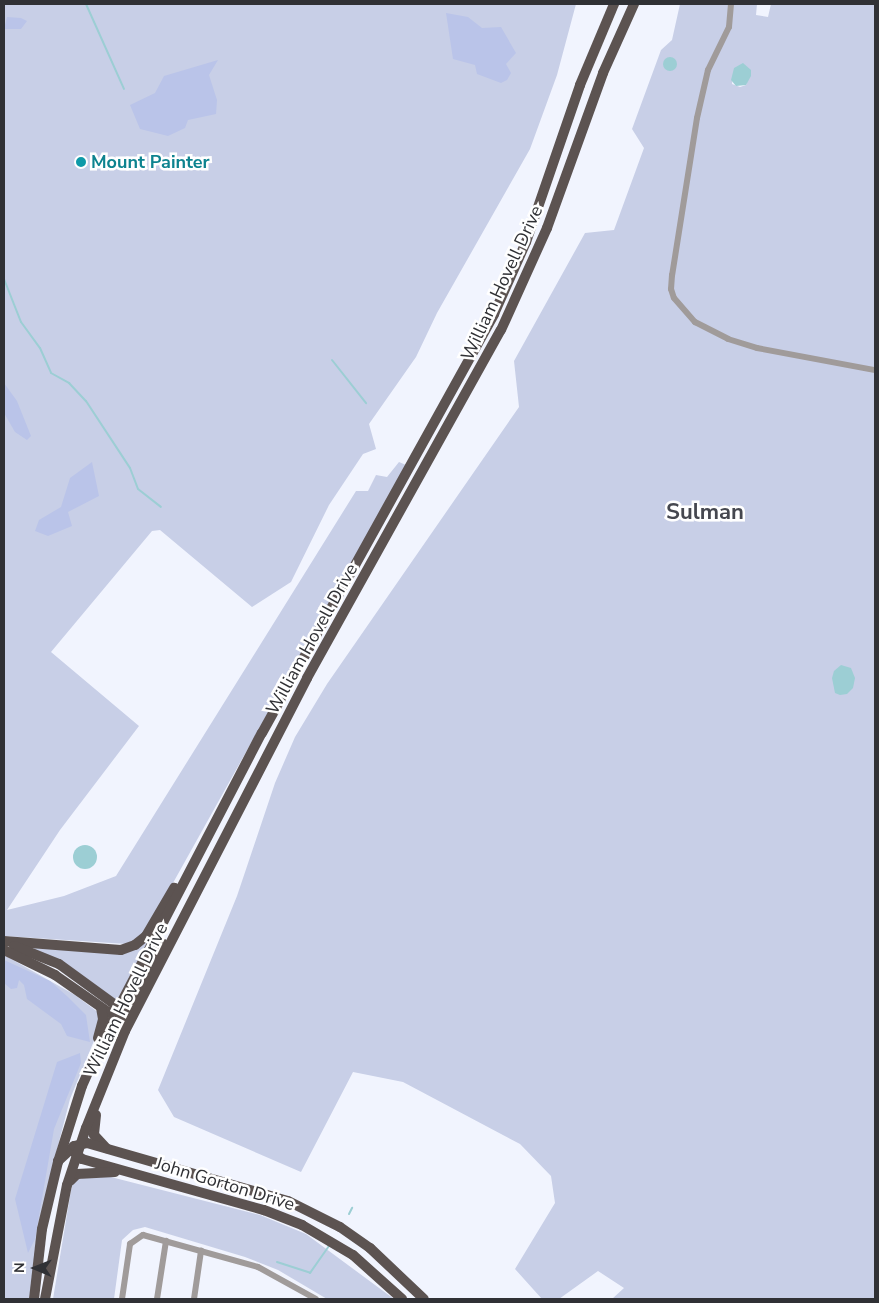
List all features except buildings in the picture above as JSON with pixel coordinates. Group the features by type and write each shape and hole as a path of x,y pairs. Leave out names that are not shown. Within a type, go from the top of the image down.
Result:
{"main road":[{"name":"William Hovell Drive","path":"34,1299 42,1229 58,1162 82,1086 262,733 494,314 526,242 580,85 614,4"},
{"name":"William Hovell Drive","path":"45,1299 67,1185 76,1149 125,1031 307,678 501,330 547,228 603,74 634,4"},
{"path":"4,942 121,950 141,941 151,929 262,733"},
{"path":"4,950 55,975 100,1008 119,1012 128,1008 183,907 194,897"},
{"path":"4,942 59,964 119,1012 125,1031"},
{"path":"82,1086 90,1054 101,1029 100,1008"},
{"path":"104,1080 93,1124 98,1142 107,1149"},
{"path":"58,1162 76,1149 67,1130"},
{"name":"John Gorton Drive","path":"402,1299 353,1255 302,1225 264,1210 82,1160 76,1149 107,1149 288,1201 340,1227 397,1271 424,1299"},
{"path":"67,1185 77,1174 123,1170"},
{"path":"397,1271 416,1281 433,1299"}],"street":[{"path":"731,4 729,27 708,70 697,118 672,275 671,288 674,298 695,322 728,339 757,348 875,370"},
{"path":"122,1299 132,1240 143,1235 258,1267 316,1299"},
{"path":"157,1299 166,1241"},
{"path":"194,1299 201,1250"}],"shaded area":[{"path":"4,4 576,4 557,75 530,149 437,313 416,357 369,424 376,449 363,454 329,505 291,582 252,607 160,530 152,531 51,652 139,726 60,830 7,910 64,896 116,876 356,491 368,491 376,475 387,477 399,462 406,465 149,926 138,938 127,944 4,936"},
{"path":"680,4 757,4 756,15 768,17 771,4 875,4 875,1299 612,1299 624,1288 598,1271 559,1299 542,1299 515,1269 555,1203 551,1176 520,1144 403,1082 353,1072 301,1172 174,1117 158,1090 237,896 275,783 295,737 327,684 519,407 514,361 585,233 614,230 644,148 632,129 661,50 672,40","holes":["751,70 746,85 740,87 732,84 733,76"]},
{"path":"446,13 468,17 482,28 501,27 516,53 506,64 511,73 507,80 501,83 477,74 475,65 453,59"},
{"path":"7,17 21,18 27,21 21,29 4,29"},
{"path":"667,57 673,57 677,64 673,71 667,71 663,67 663,61"},
{"path":"218,60 209,75 217,100 216,114 188,120 185,128 168,136 140,129 130,105 155,93 164,76"},
{"path":"743,63 751,70 751,76 746,85 736,86 731,80 734,68"},
{"path":"4,383 17,401 31,436 27,440 15,432 4,413"},
{"path":"92,462 99,496 68,512 72,526 48,536 35,531 39,520 61,507 70,478"},
{"path":"841,665 851,668 855,678 853,688 847,694 840,695 835,693 832,678 834,671"},
{"path":"85,845 93,849 97,857 93,865 85,869 77,865 73,857 77,849"},
{"path":"150,939 117,1001 33,948 106,952"},
{"path":"4,955 75,995 99,1013 98,1031 70,1099 51,1173 31,1299 4,1299"},
{"path":"4,960 50,981 68,997 86,1015 90,1042 67,1036 61,1024 27,999 24,985 19,980 17,988 11,989 4,983"},
{"path":"80,1053 81,1063 54,1129 35,1239 28,1253 15,1199 57,1062"},
{"path":"103,1175 260,1215 306,1234 394,1299 327,1299 278,1270 245,1257 145,1227 133,1230 122,1240 114,1299 53,1299 72,1184 76,1179"}],"waterway":[{"path":"86,4 124,89"},
{"path":"4,279 21,322 40,348 51,373 69,383 86,401 130,468 138,489 161,507"},
{"path":"332,360 366,403"},
{"path":"349,1214 352,1208"},
{"path":"277,1262 310,1273 329,1246"}],"place":[{"name":"Mount Painter","path":"81,162"}],"district":[{"name":"Sulman","path":"705,513"}]}
